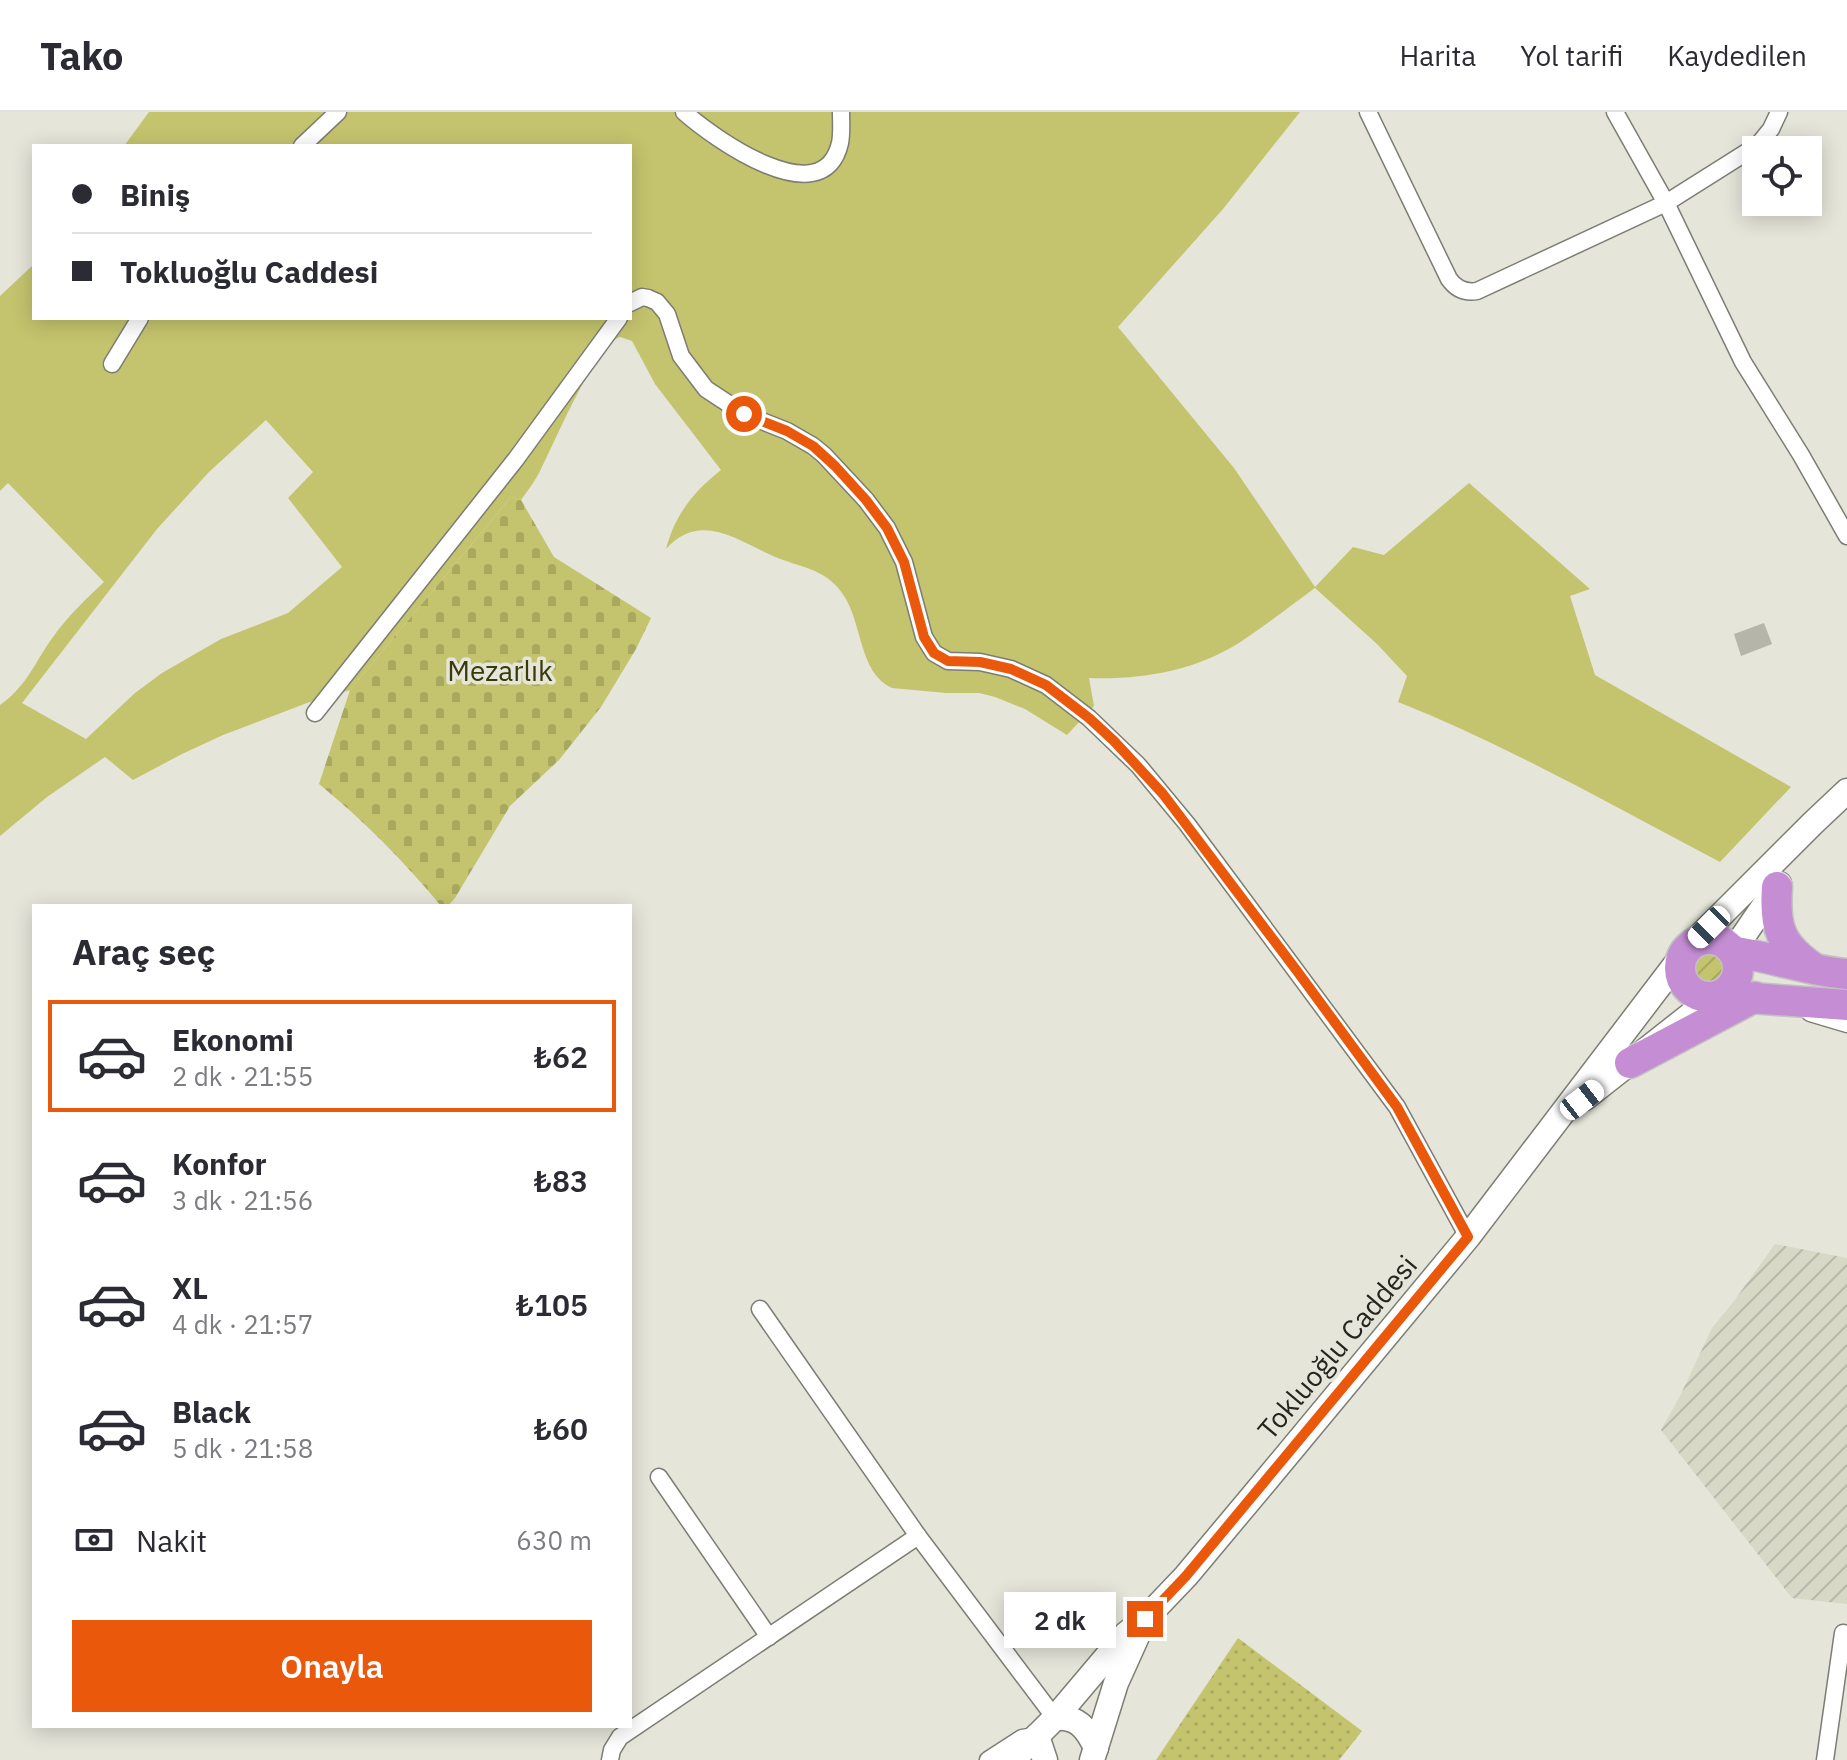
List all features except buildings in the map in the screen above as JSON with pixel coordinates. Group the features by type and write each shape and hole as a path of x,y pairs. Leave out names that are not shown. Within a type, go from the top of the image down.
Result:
{"highway":[{"path":"1777,887 1775,912 1782,936 1797,957 1817,970"},
{"path":"1713,998 1724,994 1737,980 1738,961 1728,945 1719,940 1700,940 1688,948 1680,971 1688,989 1696,995 1713,998 1755,997 1847,1005"},
{"path":"1734,952 1847,974"},
{"path":"1630,1063 1755,997"}],"street":[{"path":"304,144 338,112"},
{"path":"684,112 746,156 798,174 820,170 833,159 840,142 841,112"},
{"path":"1368,112 1449,279 1465,291 1477,291 1666,203 1758,145 1779,112"},
{"path":"1615,112 1666,203 1743,362 1847,536"},
{"path":"632,302 642,297 657,302 667,314 681,356 706,389 744,414 787,431 813,446 866,500 887,528 904,562 924,637 934,653 948,661 980,662 1011,669 1046,685 1089,718 1138,765 1187,824 1397,1107 1468,1237"},
{"path":"112,364 139,320"},
{"path":"315,713 516,459 618,320"},
{"path":"1734,952 1839,798"},
{"name":"Tokluoğlu Caddesi","path":"1013,1760 1055,1718 1126,1634 1145,1619 1196,1564 1468,1237 1688,948 1839,798"},
{"path":"1755,997 1847,1024"},
{"path":"1558,1119 1713,998"},
{"path":"760,1309 918,1536 1055,1718 1071,1719 1090,1734 1094,1754"},
{"path":"659,1477 769,1637"},
{"path":"610,1760 620,1737 918,1536"},
{"path":"1094,1754 1116,1683 1145,1619"},
{"path":"1825,1760 1843,1633 1847,1634"},
{"path":"988,1760 1022,1738 1037,1736 1045,1760"}],"shaded area":[{"path":"1775,1244 1847,1258 1847,1604 1792,1598 1661,1430 1712,1328"}],"green space":[{"path":"149,112 1300,112 1223,209 1118,327 1234,468 1315,587 1353,547 1384,555 1469,483 1590,589 1570,596 1595,675 1791,787 1720,862 1521,757 1398,702 1407,676 1315,588 1239,643 1204,661 1147,675 1089,678 1094,706 1067,735 1025,709 995,697 979,693 892,688 873,671 849,605 828,578 719,532 692,532 666,549 674,525 686,505 721,470 655,384 632,341 620,337 599,357 588,375 539,473 521,500 511,497 350,690 223,735 133,780 105,757 47,797 0,836 0,705 24,682 65,622 104,582 8,483 0,491 0,296 32,266 32,320 632,320 632,144 125,144","holes":["266,420 313,472 288,498 342,567 288,613 221,639 162,673 135,693 86,739 22,703 157,529 209,472"]},
{"name":"Mezarlık","path":"511,497 521,500 554,557 651,618 601,707 559,760 510,806 450,904 439,904 383,842 319,784 350,690"},
{"path":"1704,946 1722,951 1730,968 1729,978 1715,990 1697,988 1690,980 1686,967"},
{"path":"1238,1638 1362,1731 1339,1760 1156,1760"}],"route":[{"path":"744,414 787,431 813,446 876,512 904,562 924,637 934,653 948,661 980,662 1011,669 1046,685 1089,718 1138,765 1187,824 1397,1107 1468,1237 1186,1576 1145,1619"}]}
